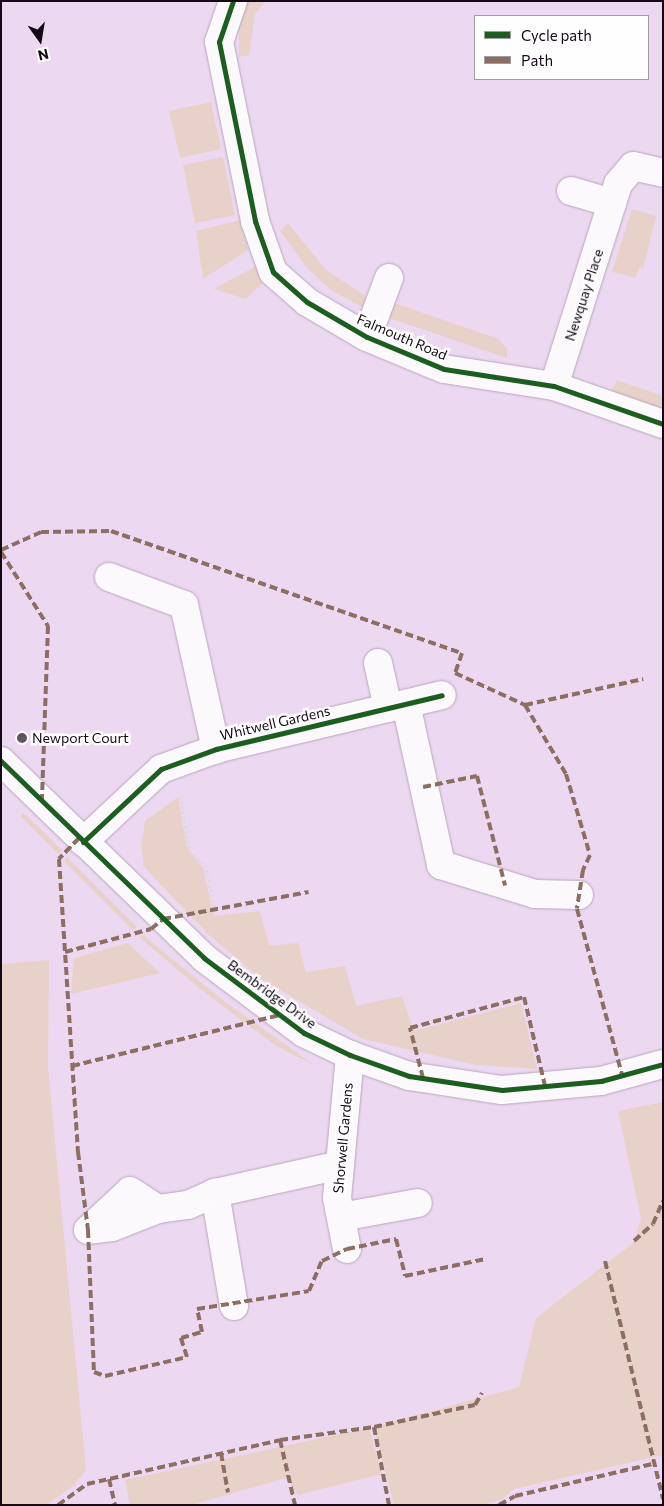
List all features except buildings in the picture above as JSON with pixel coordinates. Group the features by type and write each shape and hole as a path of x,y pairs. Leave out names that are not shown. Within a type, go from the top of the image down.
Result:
{"street":[{"name":"Falmouth Road","path":"233,1 219,42 255,221 273,272 306,302 367,337 444,369 554,386 663,424"},
{"name":"Newquay Place","path":"554,386 615,194 633,166 663,172"},
{"path":"571,191 615,194"},
{"path":"367,337 389,278"},
{"path":"109,577 184,604 216,749"},
{"path":"378,663 397,706 441,865 535,894 579,895"},
{"name":"Whitwell Gardens","path":"83,842 161,769 216,749 442,695"},
{"name":"Bembridge Drive","path":"1,760 204,958 304,1033 350,1055 409,1076 502,1090 601,1081 663,1064"},
{"name":"Shorwell Gardens","path":"347,1249 341,1217 340,1166 350,1055"},
{"path":"158,1209 188,1204 215,1193 340,1166"},
{"path":"215,1193 234,1306"},
{"path":"341,1217 418,1204"}],"path":[{"path":"175,764 190,852 205,865 216,911"}],"shaded area":[{"path":"248,1 266,1 255,14 249,55 239,57 239,28"},
{"path":"211,102 221,149 180,158 169,111"},
{"path":"223,157 235,215 195,223 183,165"},
{"path":"632,209 656,216 643,269 639,267 636,278 612,272"},
{"path":"240,220 248,250 203,279 196,231"},
{"path":"288,223 326,270 370,299 364,308 331,290 307,268 280,231"},
{"path":"258,265 269,277 246,299 214,289"},
{"path":"394,303 499,339 507,349 507,358 389,318 387,305"},
{"path":"617,380 663,396 663,409 611,392"},
{"path":"178,797 187,847 203,868 214,916 260,911 269,946 298,943 306,972 345,966 356,1006 402,996 414,1031 521,1003 537,1069 476,1065 363,1039 260,978 209,935 144,867 141,847 145,821"},
{"path":"24,813 62,850 58,854 20,816"},
{"path":"67,857 137,927 133,930 64,861"},
{"path":"143,935 224,1001 314,1065 276,1046 204,992 139,937"},
{"path":"128,943 160,973 71,994 74,958"},
{"path":"49,960 48,1067 86,1470 74,1485 46,1505 1,1505 1,964"},
{"path":"663,1102 663,1455 514,1489 502,1499 483,1505 394,1505 374,1427 519,1387 536,1318 633,1243 641,1219 618,1111"},
{"path":"369,1428 382,1474 298,1495 286,1478 191,1505 130,1505 125,1480"}],"marked path":[{"path":"1,550 41,532 111,531 462,653 455,673 525,705 643,679"},
{"path":"1,552 48,626 42,801"},
{"path":"525,705 566,774 590,855 583,870 577,909 622,1075"},
{"path":"423,787 477,776 505,885"},
{"path":"79,838 59,859 78,1152 88,1230 94,1372 105,1376 187,1357 181,1338 202,1332 197,1309 309,1291 322,1261 347,1249 396,1239 405,1276 485,1259"},
{"path":"65,952 151,929 163,919 309,892"},
{"path":"423,1078 410,1028 524,997 545,1086"},
{"path":"72,1066 280,1015"},
{"path":"634,1241 653,1224 663,1201"},
{"path":"605,1261 663,1499"},
{"path":"58,1505 87,1484 280,1440 374,1427 475,1405 482,1393"},
{"path":"374,1427 389,1505"},
{"path":"280,1440 295,1505"},
{"path":"221,1453 228,1492"},
{"path":"499,1505 515,1496 653,1464"},
{"path":"109,1479 115,1505"}],"cycle path":[{"path":"233,1 219,42 255,221 273,272 307,302 367,337 444,369 554,386 663,424"},
{"path":"83,842 161,769 216,749 442,695"},
{"path":"1,761 204,958 304,1033 350,1055 409,1076 502,1090 601,1081 663,1064"}],"place":[{"name":"Newport Court","path":"22,738"}]}
